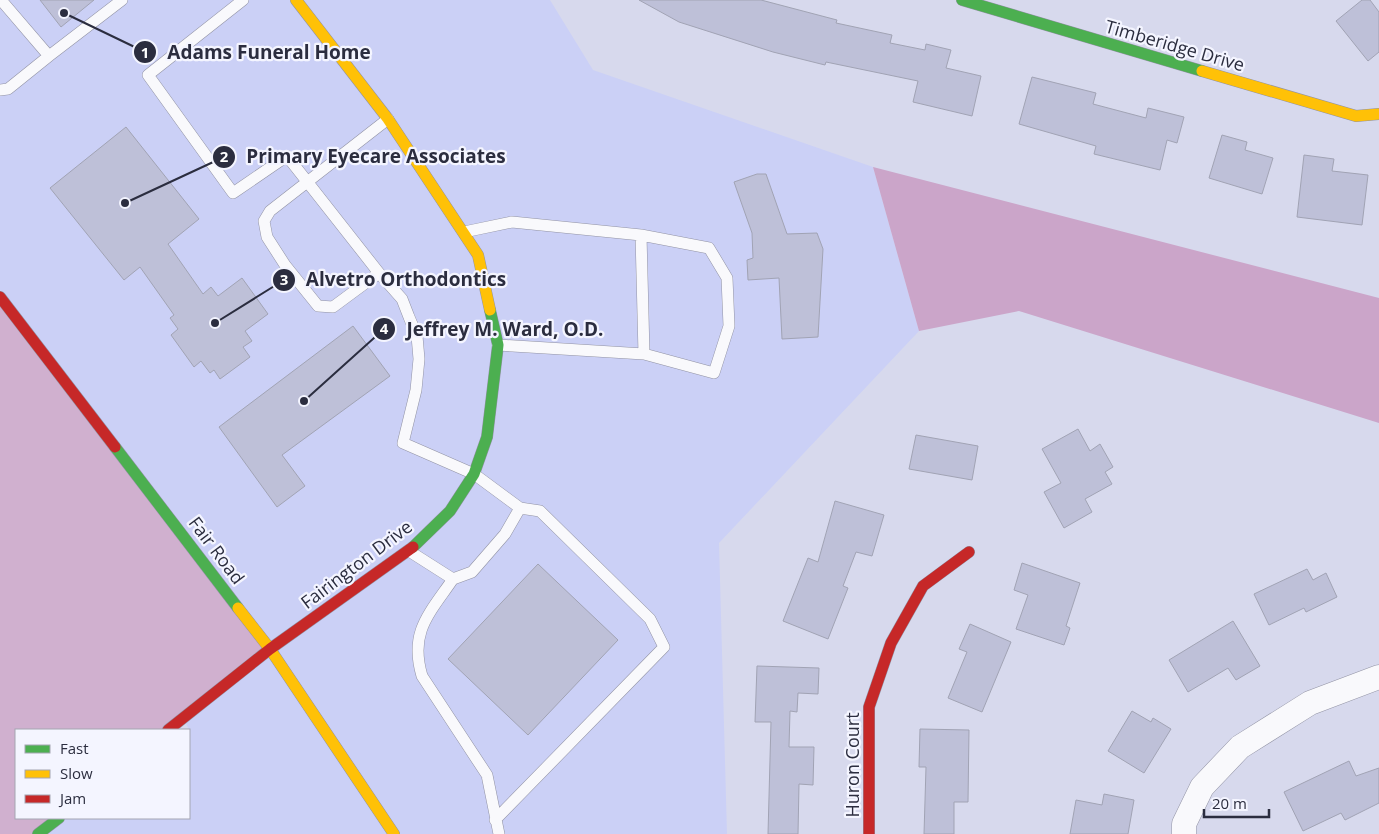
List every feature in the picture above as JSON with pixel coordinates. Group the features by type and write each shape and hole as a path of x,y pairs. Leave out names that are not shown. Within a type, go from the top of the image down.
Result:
{"street":[{"name":"Fairington Drive","path":"169,729 270,649 410,551 450,511 474,474 487,437 498,345 478,255 388,119 296,0"},
{"name":"Timberidge Drive","path":"962,0 1356,116 1379,114"},
{"name":"Fair Road","path":"0,297 270,649 394,834"},
{"name":"Huron Court","path":"869,834 869,707 891,643 923,586 969,552"},
{"path":"1184,834 1184,824 1202,787 1240,747 1310,703 1379,676"},
{"path":"38,834 57,819"}],"lane":[{"path":"1,0 49,56"},
{"path":"0,90 8,89 122,0"},
{"path":"243,0 148,75 233,193 287,156 379,273 402,299 417,336 419,359 416,390 403,443 474,474 520,508 540,511 650,619 664,647 495,820"},
{"path":"379,273 333,307 318,306 285,265 267,237 264,221 270,212 388,119"},
{"path":"463,232 512,222 641,234 709,248 727,278 729,326 714,373 644,354 498,345"},
{"path":"641,234 644,354"},
{"path":"499,834 487,775 422,676 418,662 417,647 419,634 427,616 453,579 472,572 504,534 520,508"},
{"path":"410,551 453,579"}],"shaded area":[{"path":"0,0 550,0 593,70 873,167 919,331 719,543 727,834 38,834 58,819 190,819 190,729 0,297"},
{"path":"873,167 1379,298 1379,423 1019,311 919,331"},
{"path":"0,297 270,649 169,729 15,729 15,819 58,819 38,834 0,834"}],"building":[{"path":"40,0 94,0 61,27"},
{"path":"639,0 761,0 837,20 836,23 892,35 890,43 925,50 926,44 951,50 946,68 981,76 972,116 913,102 918,81 826,62 825,65 773,52 679,22"},
{"path":"1362,0 1370,0 1379,12 1379,52 1368,61 1336,21"},
{"path":"1032,77 1096,93 1093,104 1146,118 1148,108 1184,117 1177,143 1167,140 1160,170 1094,154 1096,146 1019,124"},
{"path":"126,127 199,219 168,244 203,294 211,287 218,296 242,278 268,314 245,331 252,341 243,347 250,357 220,379 214,370 210,373 201,361 194,367 171,335 178,329 170,318 174,315 140,267 124,280 50,188"},
{"path":"1222,135 1247,142 1245,150 1273,158 1262,194 1209,178"},
{"path":"1304,155 1334,159 1332,171 1368,175 1362,225 1297,217"},
{"path":"757,174 766,174 787,234 817,233 823,249 818,337 782,339 779,278 748,280 747,260 753,258 752,233 734,182"},
{"path":"353,326 390,376 282,455 305,486 277,507 219,427"},
{"path":"1078,429 1090,451 1100,444 1113,467 1105,472 1112,484 1085,499 1092,512 1064,528 1044,492 1061,483 1042,449"},
{"path":"916,435 978,446 972,480 909,469"},
{"path":"835,501 884,515 872,556 856,552 843,586 848,588 828,639 783,621 808,558 818,562"},
{"path":"1022,563 1080,583 1066,626 1070,628 1064,645 1016,629 1028,595 1014,590"},
{"path":"538,564 618,640 528,735 448,659"},
{"path":"1307,569 1313,580 1326,573 1337,597 1306,612 1304,608 1269,625 1254,594"},
{"path":"1233,621 1260,666 1236,680 1228,668 1188,692 1169,660"},
{"path":"970,624 1011,642 982,712 948,698 967,652 959,649"},
{"path":"757,666 819,668 818,694 798,693 797,712 790,711 789,747 814,747 813,785 799,784 798,834 768,834 771,722 755,722"},
{"path":"1132,711 1151,722 1153,718 1171,729 1144,773 1108,751"},
{"path":"920,729 969,730 968,802 954,802 954,834 924,834 926,767 919,767"},
{"path":"1349,761 1356,776 1379,768 1379,803 1345,820 1341,813 1303,831 1284,792"},
{"path":"1104,794 1134,800 1128,834 1070,834 1076,800 1102,805"}],"traffic: fast":[{"path":"962,0 1202,71"},
{"path":"413,547 450,511 474,474 487,437 498,345 490,310"},
{"path":"115,447 238,608"},
{"path":"38,834 58,819"}],"traffic: slow":[{"path":"296,0 388,119 478,255 490,310"},
{"path":"1202,71 1356,116 1379,114"},
{"path":"238,608 270,649 394,834"}],"traffic: jam":[{"path":"0,297 115,447"},
{"path":"169,729 270,649 413,547"},
{"path":"869,834 869,707 891,643 923,586 969,552"}],"place":[{"name":"Adams Funeral Home","path":"64,13"},
{"name":"Primary Eyecare Associates","path":"125,203"},
{"name":"Alvetro Orthodontics","path":"215,323"},
{"name":"Jeffrey M. Ward, O.D.","path":"304,401"}]}
